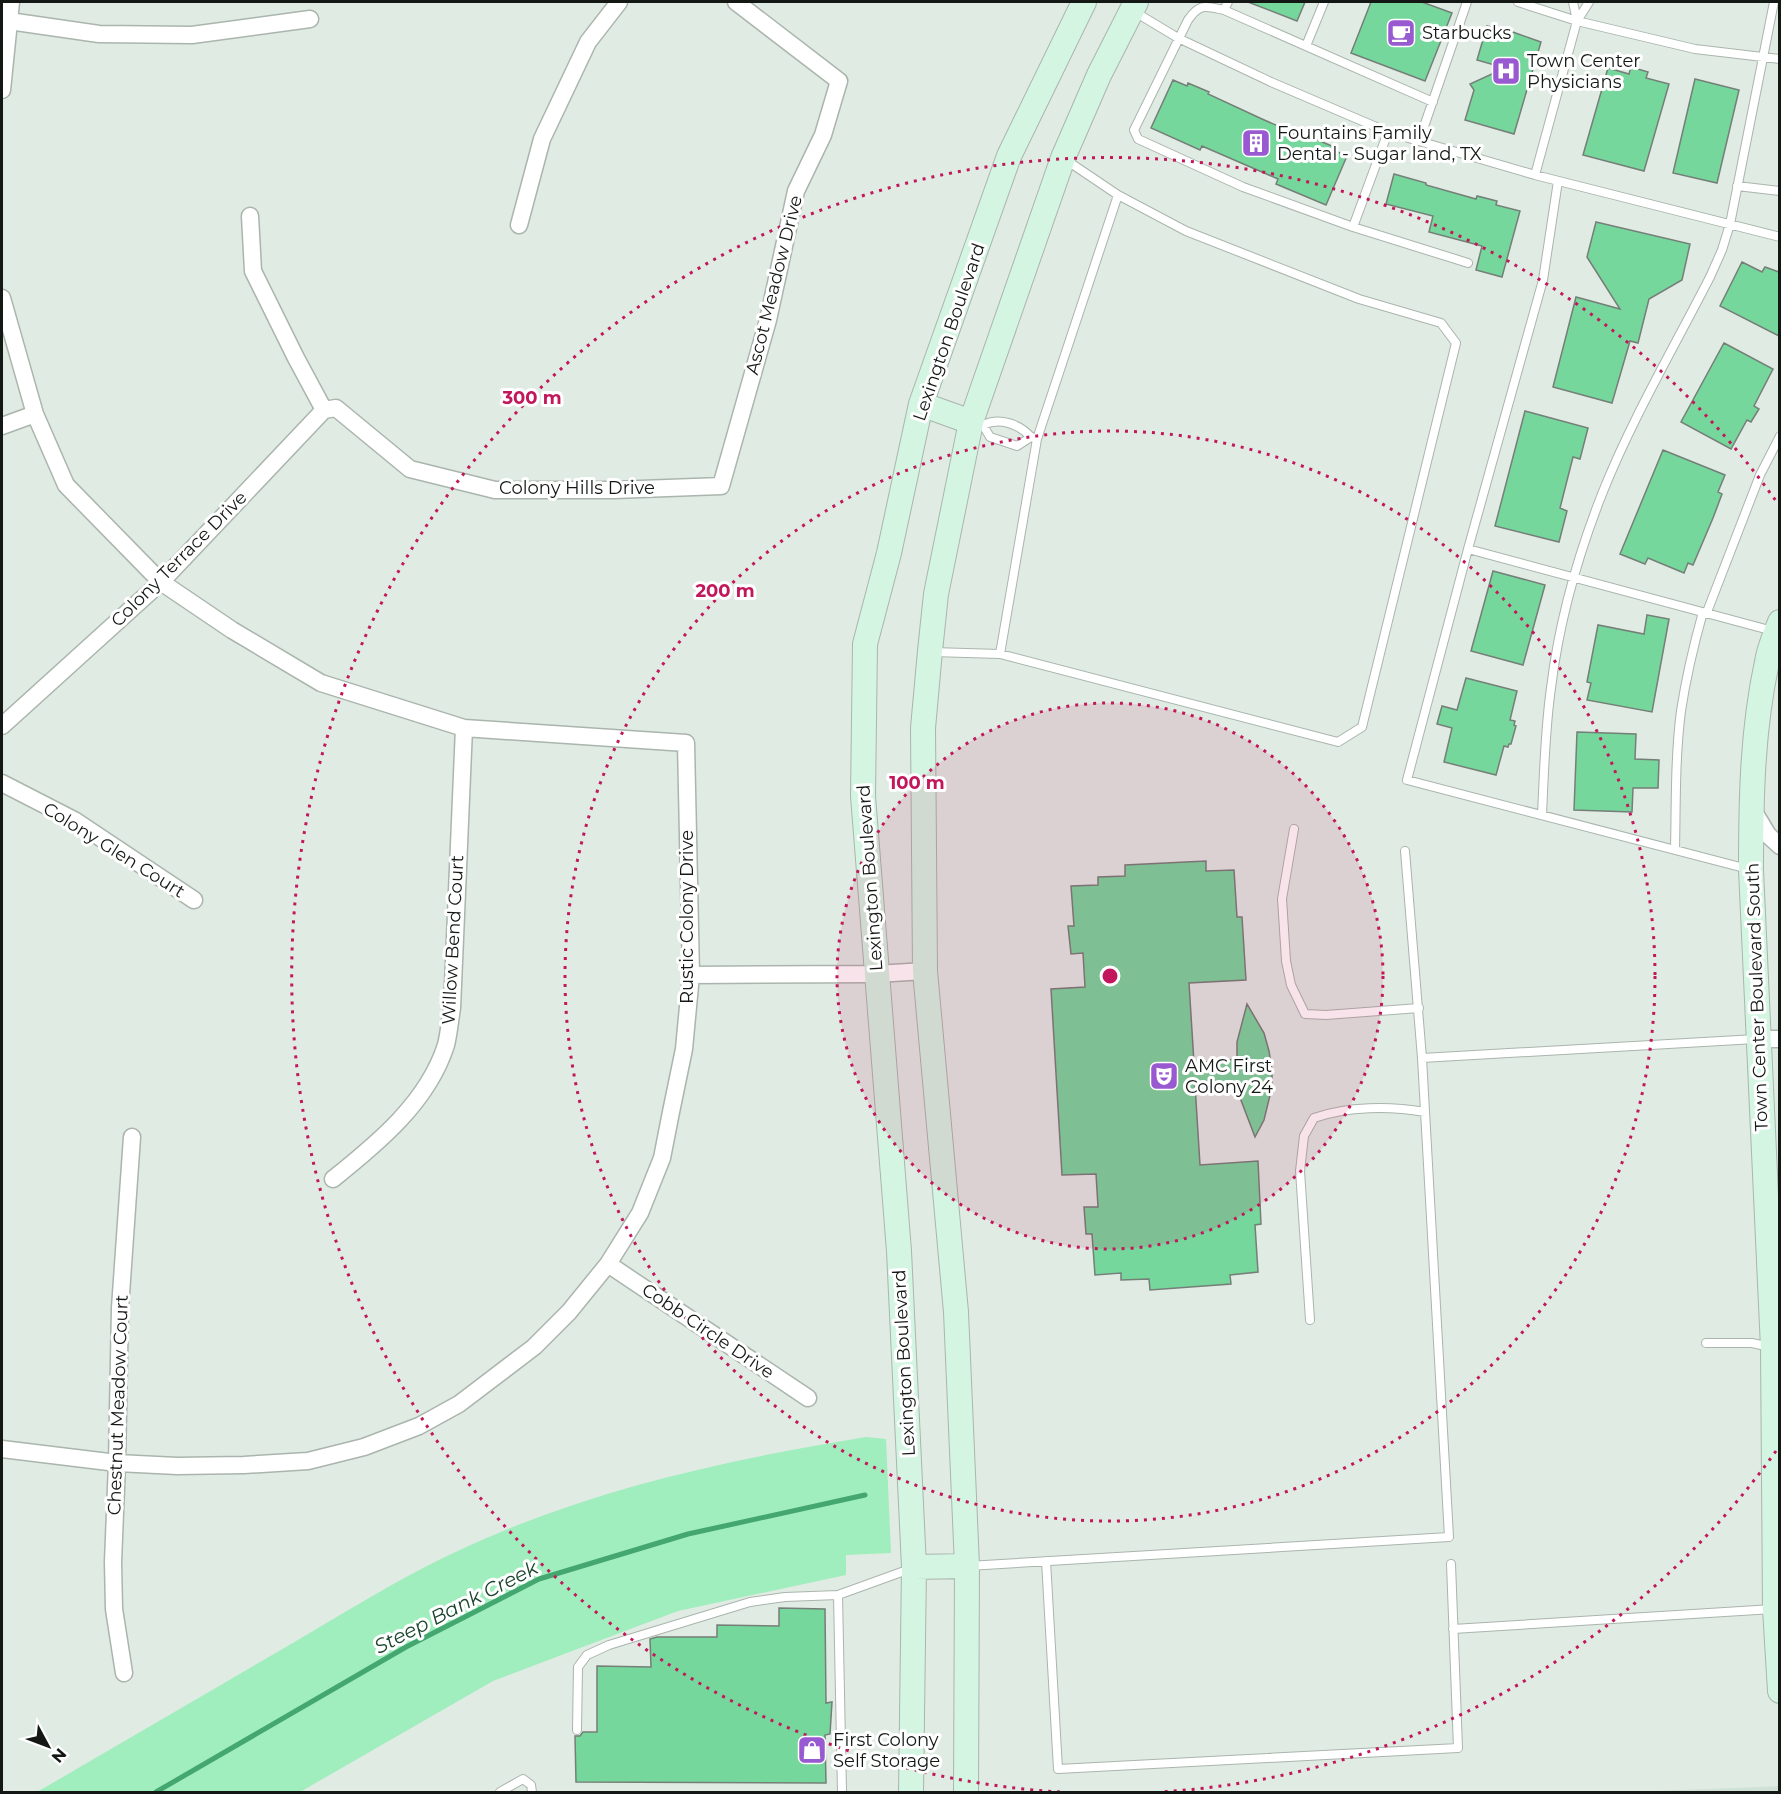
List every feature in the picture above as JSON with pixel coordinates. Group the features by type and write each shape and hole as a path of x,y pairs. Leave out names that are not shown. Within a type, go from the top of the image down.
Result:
{"main road":[{"name":"Lexington Boulevard","path":"911,1792 914,1567 899,1251 863,796 865,644 889,553 921,405 1009,156 1084,2"},
{"path":"966,1792 967,1566 956,1312 925,971 923,728 936,594 977,424 1063,158 1127,4"},
{"path":"921,405 977,424"},
{"name":"Town Center Boulevard South","path":"1778,629 1767,660 1751,778 1751,870 1769,1039 1774,1233 1773,1348 1779,1691"},
{"path":"914,1567 967,1566"}],"street":[{"path":"2,90 11,2"},
{"path":"519,225 542,139 588,42 619,2"},
{"name":"Ascot Meadow Drive","path":"727,465 768,320 796,191 823,135 839,81 736,2"},
{"path":"9,21 99,34 192,35 310,19"},
{"path":"249,216 253,271 324,410"},
{"path":"2,298 35,414 66,485 161,582 232,630 321,683 464,728"},
{"name":"Colony Hills Drive","path":"324,410 336,408 410,469 495,490 614,490 721,486 727,465"},
{"name":"Colony Terrace Drive","path":"2,726 161,582 324,410"},
{"path":"2,426 35,414"},
{"name":"Rustic Colony Drive","path":"2,1449 117,1463 177,1466 308,1461 364,1447 419,1426 459,1404 534,1347 569,1312 608,1264 640,1213 662,1158 684,1049 691,975 686,743 464,728"},
{"name":"Willow Bend Court","path":"333,1179 373,1147 404,1117 429,1080 446,1045 452,1008 464,728"},
{"name":"Colony Glen Court","path":"2,783 75,820 194,900"},
{"name":"Town Center Boulevard South","path":"1751,807 1768,835 1779,846"},
{"path":"691,975 876,974 925,971"},
{"name":"Chestnut Meadow Court","path":"124,1673 114,1609 113,1562 120,1308 132,1137"},
{"name":"Cobb Circle Drive","path":"608,1264 808,1398"}],"lane":[{"path":"1306,46 1324,2"},
{"path":"1419,141 1467,2"},
{"path":"1518,2 1577,21 1695,49 1779,59"},
{"path":"1573,2 1577,21"},
{"path":"1535,175 1577,21 1589,2"},
{"path":"1542,815 1545,743 1551,686 1575,577 1602,495 1626,441 1710,278 1722,250 1730,224 1774,2"},
{"path":"1127,4 1178,38 1271,82 1388,132 1535,175 1779,237"},
{"path":"1433,102 1306,46 1226,6 1205,6 1196,9 1178,38 1134,130 1138,139 1243,187 1353,227 1468,263"},
{"path":"1353,227 1388,132"},
{"path":"930,651 1000,654 1338,742 1362,727 1456,343 1441,323 1359,299 1186,231 1118,195 1063,158"},
{"path":"1558,181 1543,279 1407,780 1751,870"},
{"path":"1737,186 1779,192"},
{"path":"1000,654 1034,438 1118,195"},
{"path":"994,420 1022,427 1034,438 1017,446 990,438 977,424 994,420"},
{"path":"1675,850 1681,711 1692,652 1705,612 1760,475 1779,436"},
{"path":"1468,549 1778,629"},
{"path":"1294,829 1282,899 1290,985 1305,1014 1326,1015 1419,1008"},
{"path":"967,1566 1449,1537 1419,1008 1406,850"},
{"path":"1422,1058 1769,1039"},
{"path":"1310,1320 1300,1171 1304,1136 1314,1118 1333,1112 1403,1108 1425,1112"},
{"path":"1706,1343 1752,1343 1773,1348"},
{"path":"1046,1561 1058,1769 1458,1748 1450,1564"},
{"path":"577,1730 578,1668 587,1655 609,1645 750,1602 785,1597 838,1595 914,1567"},
{"path":"838,1595 842,1792"},
{"path":"1453,1629 1777,1609"},
{"path":"500,1792 523,1779 531,1785 532,1792"}],"shaded area":[{"path":"1780,1786 1779,1792 1633,1792 1758,1787"}],"green space":[{"path":"866,1437 886,1439 891,1553 846,1555 846,1575 678,1611 493,1681 300,1792 37,1792 395,1583 462,1549 511,1528 560,1509 660,1479 762,1456"}],"building":[{"path":"1248,2 1305,2 1297,21"},
{"name":"Starbucks","path":"1371,2 1422,2 1452,13 1425,81 1351,53"},
{"name":"Town Center Physicians","path":"1487,26 1541,42 1514,134 1465,120 1474,90 1470,84 1505,68 1477,60"},
{"path":"1631,67 1648,72 1646,78 1669,84 1644,171 1583,155 1608,68 1629,74"},
{"path":"1695,79 1739,90 1717,183 1673,173"},
{"name":"Fountains Family Dental - Sugar land, TX","path":"1173,80 1187,86 1188,83 1209,92 1208,94 1312,141 1313,138 1334,147 1333,150 1347,156 1326,205 1276,184 1278,179 1202,146 1200,150 1151,128"},
{"path":"1394,174 1476,199 1477,196 1497,201 1496,205 1520,211 1502,277 1476,270 1482,246 1429,232 1433,216 1386,204"},
{"path":"1596,222 1690,244 1682,280 1649,299 1638,343 1630,341 1612,403 1553,387 1576,297 1620,309 1587,257"},
{"path":"1742,262 1762,272 1765,267 1779,272 1779,336 1720,306"},
{"path":"1724,343 1773,369 1754,406 1759,409 1751,422 1747,420 1731,449 1681,422"},
{"path":"1525,411 1588,428 1580,459 1573,457 1560,508 1567,511 1559,542 1495,526"},
{"path":"1663,450 1725,475 1718,492 1722,494 1713,518 1693,565 1688,563 1684,573 1648,558 1645,564 1620,554"},
{"path":"1493,571 1545,585 1523,665 1471,651"},
{"path":"1647,615 1669,619 1652,712 1587,700 1591,683 1587,682 1598,625 1644,634"},
{"path":"1466,678 1517,691 1510,720 1515,721 1516,726 1511,744 1508,747 1504,746 1496,775 1444,762 1452,728 1437,724 1442,706 1457,710"},
{"path":"1577,732 1636,734 1635,759 1659,760 1658,788 1633,788 1632,812 1574,810"},
{"name":"AMC First Colony 24","path":"1206,861 1206,871 1234,870 1237,917 1242,917 1246,980 1189,983 1194,1063 1237,1059 1237,1042 1247,1004 1264,1033 1272,1070 1272,1087 1264,1120 1255,1137 1239,1095 1238,1082 1195,1085 1200,1165 1258,1161 1261,1224 1255,1225 1258,1272 1230,1275 1231,1284 1150,1290 1149,1279 1121,1280 1121,1273 1095,1275 1092,1234 1086,1234 1084,1207 1098,1207 1096,1174 1062,1175 1051,989 1085,987 1083,953 1071,954 1068,926 1074,926 1071,886 1098,885 1098,877 1125,876 1125,865"},
{"path":"779,1608 825,1609 826,1703 832,1702 830,1734 825,1735 826,1783 576,1782 575,1736 580,1736 583,1732 597,1732 597,1666 651,1667 650,1639 717,1637 717,1625 779,1626"}],"waterway":[{"name":"Steep Bank Creek","path":"156,1792 406,1647 539,1579 688,1534 865,1495"}],"place":[{"name":"Starbucks","path":"1401,33"},
{"name":"Town Center Physicians","path":"1506,71"},
{"name":"Fountains Family Dental - Sugar land, TX","path":"1256,143"},
{"name":"AMC First Colony 24","path":"1164,1076"},
{"name":"First Colony Self Storage","path":"812,1750"}]}
